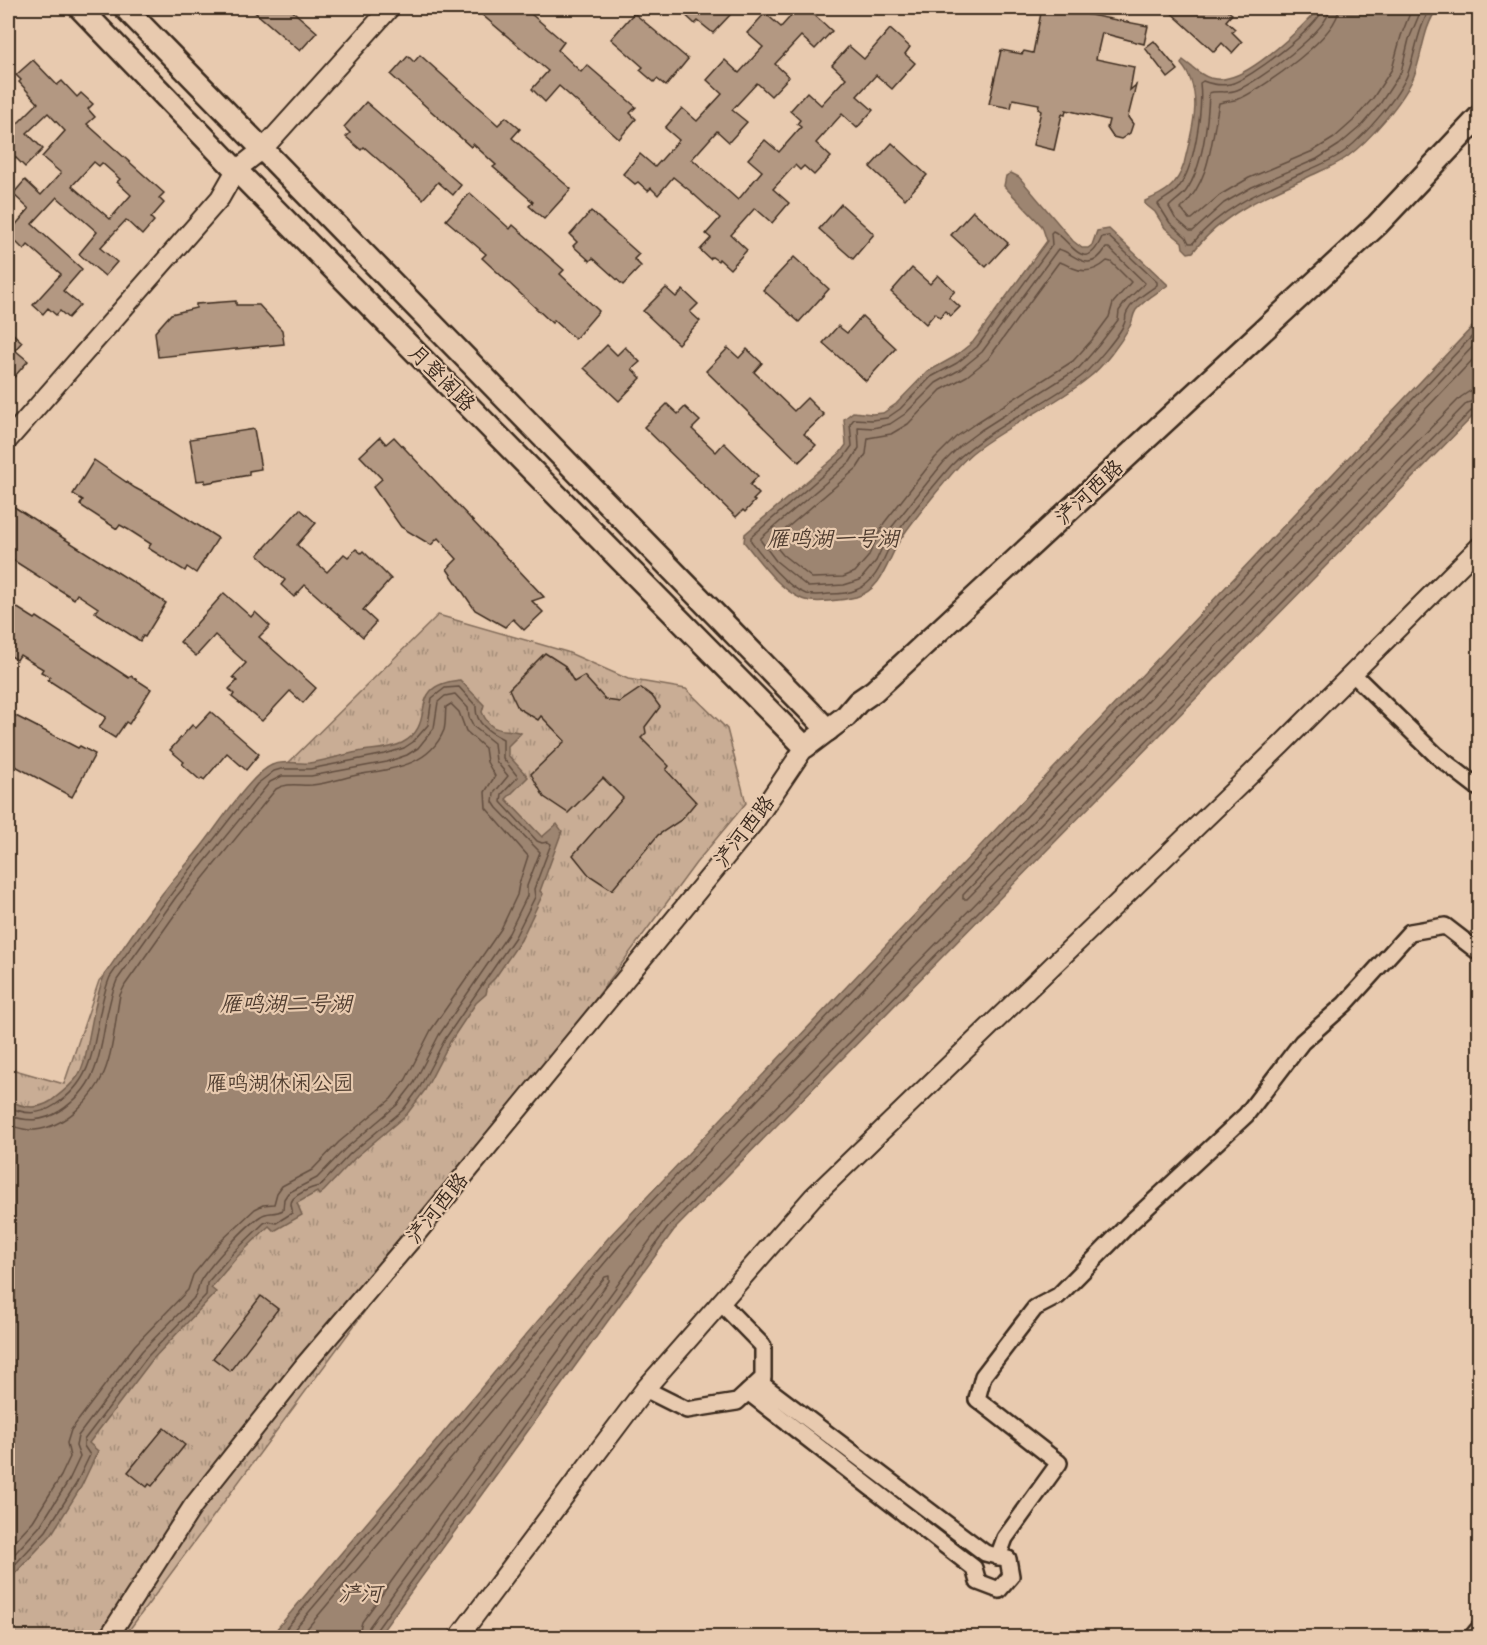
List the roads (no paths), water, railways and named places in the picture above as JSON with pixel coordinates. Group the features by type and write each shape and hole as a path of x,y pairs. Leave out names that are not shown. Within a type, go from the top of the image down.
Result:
{"main road":[{"name":"月登阁路","path":"80,8 236,170 805,747"},
{"name":"月登阁路","path":"125,8 828,730"},
{"name":"浐河西路","path":"805,747 874,691 1377,225 1479,116"},
{"path":"1475,1638 1479,1632"}],"street":[{"path":"8,440 220,198 236,170 263,149 390,8"},
{"path":"458,1638 645,1389 813,1197 1281,745 1479,546"},
{"path":"1352,673 1436,755 1479,789"},
{"name":"浐河西路","path":"108,1638 194,1506 303,1367 412,1239 755,820 805,747"},
{"path":"998,1557 1005,1538 1059,1463 977,1399 983,1376 1035,1308 1058,1296 1130,1223 1246,1115 1302,1042 1345,1004 1410,933 1445,926 1479,953"},
{"path":"645,1389 687,1410 737,1402 763,1378 763,1346 720,1302"},
{"path":"753,1387 984,1553 1008,1559 1011,1576 999,1590 978,1582 974,1568 753,1387"}],"water":[{"path":"1319,8 1438,8 1429,23 1417,67 1409,86 1385,120 1365,141 1338,163 1275,192 1230,217 1204,239 1193,252 1188,253 1183,248 1182,242 1165,228 1155,212 1145,204 1145,201 1164,192 1174,183 1184,164 1193,126 1195,100 1189,75 1181,64 1183,60 1199,73 1210,78 1224,79 1239,74 1277,49"},
{"name":"雁鸣湖一号湖","path":"1011,173 1019,177 1073,241 1082,248 1092,245 1097,231 1109,229 1168,285 1147,299 1136,310 1121,340 1093,374 1059,399 986,443 962,462 906,531 884,572 873,587 866,593 851,598 821,601 802,599 770,574 744,542 745,534 840,453 846,445 844,419 853,412 883,413 896,404 927,372 954,357 973,342 1047,241 1042,226 1004,186 1006,176"},
{"name":"浐河","path":"1479,320 1479,410 674,1230 378,1637 270,1637 609,1237"},
{"name":"雁鸣湖二号湖","path":"460,680 484,705 482,712 490,725 494,728 521,733 508,746 508,755 528,777 506,799 542,837 557,824 562,831 540,891 543,894 521,940 488,985 486,994 476,1003 450,1042 425,1090 407,1114 355,1158 324,1191 319,1195 317,1192 297,1203 302,1215 274,1231 269,1226 237,1257 211,1288 216,1292 152,1360 89,1443 98,1451 81,1487 51,1535 8,1581 8,1099 24,1106 40,1106 51,1101 75,1080 85,1060 96,1002 105,974 158,899 255,778 272,765 286,762 315,762 402,743 413,735 419,726 427,697 432,690 443,684"}],"park label":[{"name":"雁鸣湖休闲公园","path":"280,1083"}]}
